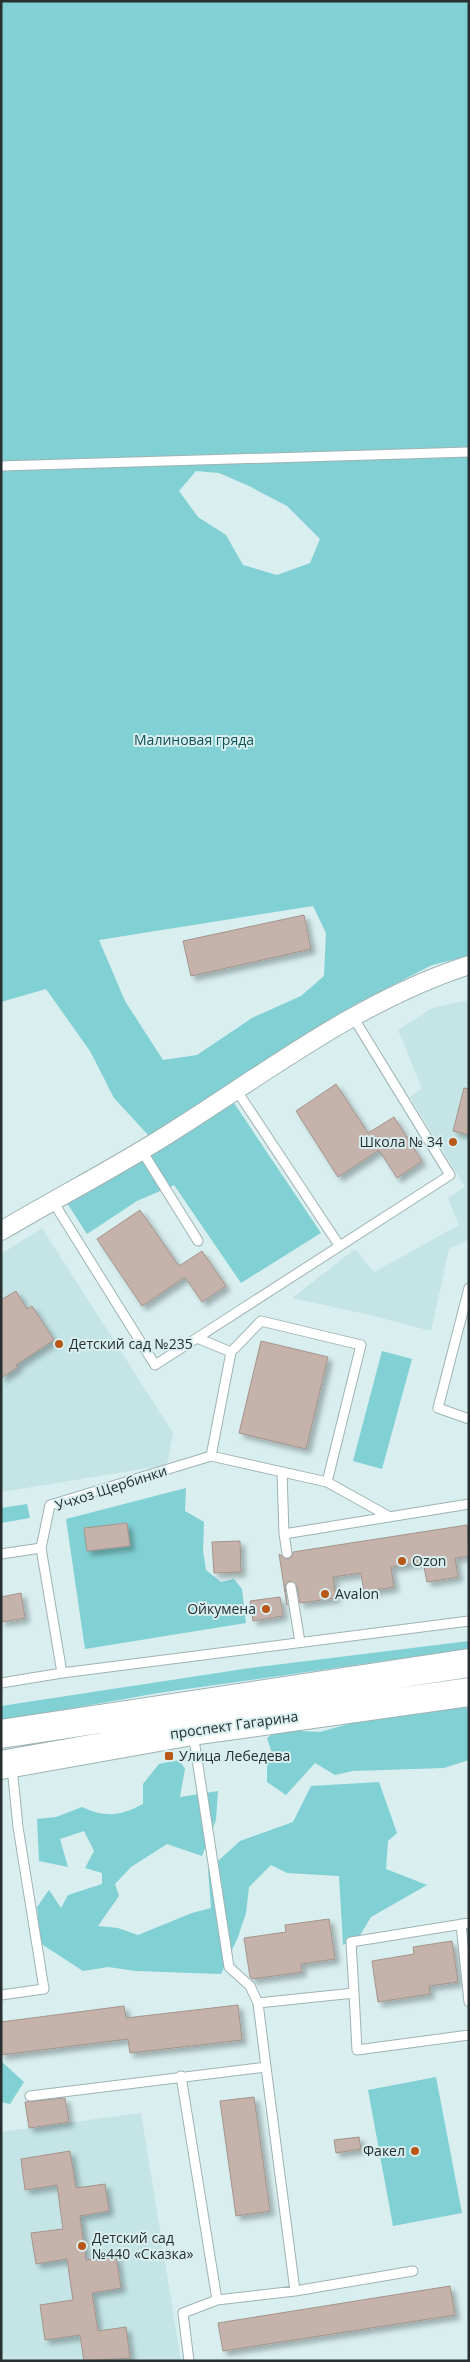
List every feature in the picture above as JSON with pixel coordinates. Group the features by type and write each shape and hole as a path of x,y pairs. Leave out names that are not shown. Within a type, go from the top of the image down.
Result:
{"main road":[{"name":"проспект Гагарина","path":"1,1734 469,1664"},
{"name":"проспект Гагарина","path":"6,1765 192,1731 469,1692"}],"street":[{"path":"1,1231 52,1200 142,1151 353,1017 436,976 469,965"}],"lane":[{"path":"1,466 469,452"},
{"path":"52,1200 155,1365 450,1175 353,1017"},
{"path":"237,1091 338,1246"},
{"path":"142,1151 198,1241"},
{"path":"469,1288 438,1408 469,1419"},
{"path":"327,1482 362,1345 261,1321 231,1352 210,1456 327,1482 390,1517"},
{"path":"197,1338 231,1352"},
{"name":"Учхоз Щербинки","path":"41,1548 50,1506 210,1456"},
{"path":"282,1472 286,1553"},
{"path":"284,1534 469,1504"},
{"path":"1,1554 41,1548 62,1673"},
{"path":"292,1587 300,1642"},
{"path":"1,1683 62,1673 469,1621"},
{"path":"192,1731 229,1967 250,1986 258,2003 295,2290"},
{"path":"1,1995 44,1989 6,1765"},
{"path":"469,2002 465,1923 350,1942 357,2050 469,2035"},
{"path":"258,2003 354,1993"},
{"path":"30,2096 266,2067"},
{"path":"181,2076 217,2300"},
{"path":"188,2361 183,2313 217,2300 295,2290 413,2271"}],"shaded area":[{"name":"Школа № 34","path":"469,1000 469,1239 449,1249 431,1331 292,1298 355,1249 374,1272 459,1225 448,1198 465,1187 410,1097 422,1088 398,1030 432,1008"},
{"name":"Детский сад №235","path":"42,1228 173,1433 167,1465 1,1492 1,1254"},
{"name":"Детский сад №440 «Сказка»","path":"141,2113 181,2361 1,2361 1,2132"}],"green space":[{"name":"Малиновая гряда","path":"1,1 469,1 469,956 432,965 356,1004 150,1137 114,1098 90,1051 46,989 1,1002","holes":["196,471 219,473 287,506 320,539 310,563 277,575 243,565 226,535 198,517 179,491","313,906 326,933 324,976 301,996 252,1018 197,1055 163,1060 125,1001 99,940"]},
{"path":"234,1103 321,1233 241,1283 174,1185 137,1201 87,1234 67,1203 157,1152"},
{"path":"382,1351 412,1359 382,1469 353,1461"},
{"path":"186,1488 185,1511 204,1522 203,1551 206,1570 221,1582 234,1579 242,1589 246,1623 85,1649 66,1519"},
{"path":"27,1504 30,1518 1,1523 1,1508"},
{"path":"469,1641 469,1649 158,1693 1,1721 1,1706 250,1668"},
{"path":"438,1705 469,1708 469,1760 444,1768 353,1771 335,1775 315,1763 286,1795 267,1782 267,1766 272,1753 267,1738 279,1730 320,1732 362,1720"},
{"path":"179,1760 185,1769 180,1797 218,1791 216,1820 202,1856 167,1844 131,1867 115,1884 119,1896 98,1926 118,1928 138,1935 192,1913 211,1908 208,1870 240,1841 293,1822 311,1786 379,1782 397,1833 388,1841 386,1869 427,1885 371,1917 359,1937 343,1945 339,1876 287,1873 271,1865 249,1887 246,1913 238,1937 221,1974 136,1971 108,1967 83,1971 40,1943 37,1907 49,1890 61,1908 68,1895 102,1884 102,1873 85,1868 94,1851 84,1831 60,1839 68,1867 39,1861 37,1819 56,1817 82,1807 106,1814 120,1813 135,1808 143,1804 143,1784 159,1764"},
{"path":"1,2061 24,2082 10,2104 1,2102"},
{"name":"Факел","path":"436,2077 462,2213 393,2226 368,2090"}],"building":[{"path":"304,915 311,949 191,976 183,941"},
{"path":"336,1084 368,1133 394,1117 422,1161 397,1178 379,1150 338,1177 296,1111"},
{"path":"464,1088 469,1089 469,1135 453,1131"},
{"path":"140,1210 179,1266 202,1251 226,1286 202,1302 185,1277 142,1306 97,1239"},
{"path":"16,1291 27,1309 32,1306 54,1340 16,1365 18,1367 1,1378 1,1300"},
{"path":"261,1341 328,1357 306,1449 239,1433"},
{"path":"127,1523 130,1546 87,1551 84,1528"},
{"path":"467,1525 469,1556 455,1558 458,1577 427,1582 423,1562 391,1567 394,1587 364,1592 361,1573 333,1577 336,1598 300,1603 297,1586 290,1581 285,1585 287,1605 279,1554 287,1559 291,1558 293,1552"},
{"path":"240,1541 241,1572 214,1573 212,1542"},
{"path":"21,1593 25,1618 1,1622 1,1597"},
{"name":"Ойкумена","path":"280,1597 283,1616 253,1621 250,1601"},
{"path":"329,1919 335,1959 301,1964 302,1972 252,1979 250,1977 244,1938 286,1932 285,1925"},
{"path":"452,1941 458,1982 429,1986 430,1994 378,2002 372,1961 414,1954 413,1947"},
{"path":"238,2005 242,2040 130,2053 128,2039 1,2055 1,2022 124,2006 126,2018"},
{"path":"254,2097 270,2211 236,2216 220,2101"},
{"path":"65,2098 69,2122 29,2128 25,2102"},
{"path":"359,2137 361,2149 336,2153 334,2140"},
{"path":"70,2151 76,2188 105,2184 109,2211 80,2216 86,2260 116,2256 121,2288 92,2293 98,2331 126,2327 130,2358 84,2361 80,2335 45,2340 40,2305 73,2300 67,2259 36,2264 31,2233 63,2229 57,2185 25,2190 21,2159"},
{"path":"450,2286 455,2315 223,2351 218,2323"}],"place":[{"name":"Школа № 34","path":"453,1142"},
{"name":"Детский сад №235","path":"59,1344"},
{"name":"Ozon","path":"402,1561"},
{"name":"Avalon","path":"325,1594"},
{"name":"Ойкумена","path":"266,1609"},
{"name":"Улица Лебедева","path":"169,1756"},
{"name":"Факел","path":"415,2151"},
{"name":"Детский сад №440 «Сказка»","path":"82,2246"}]}
